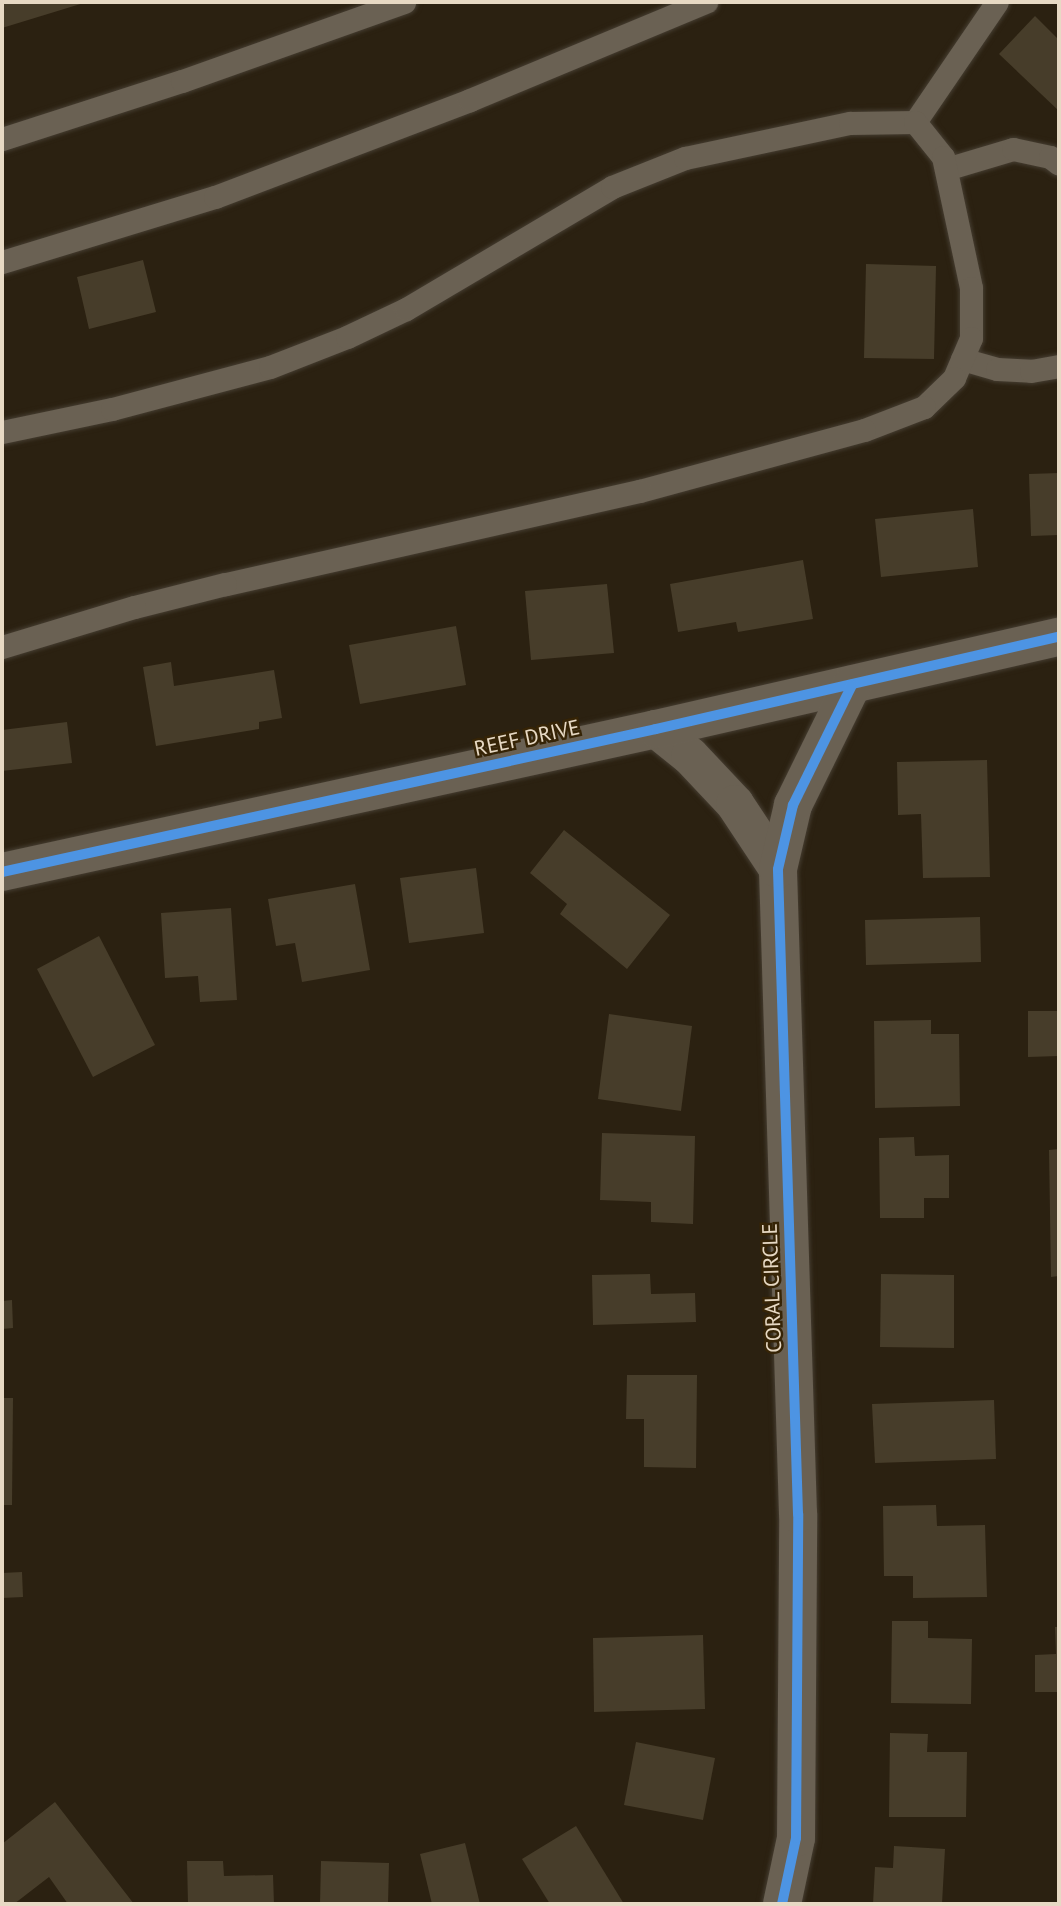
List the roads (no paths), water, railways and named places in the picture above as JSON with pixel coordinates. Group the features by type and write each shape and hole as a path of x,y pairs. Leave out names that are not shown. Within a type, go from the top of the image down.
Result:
{"street":[{"name":"REEF DRIVE","path":"2,872 656,729 1059,637"},
{"name":"CORAL CIRCLE","path":"782,1904 796,1838 799,1541 778,869 793,805 852,685"},
{"path":"656,729 690,756 735,804 778,869"}],"lane":[{"path":"2,139 182,80 404,2"},
{"path":"2,262 215,197 470,100 706,2"},
{"path":"915,122 997,2"},
{"path":"2,647 186,594 639,491 864,430 924,407 954,378 971,338 971,288 943,157 915,122"},
{"path":"2,432 112,409 270,367 347,337 406,309 612,187 685,158 849,123 915,122"},
{"path":"946,169 1013,149 1049,157 1059,164"},
{"path":"962,359 997,369 1031,370 1059,366"}]}
